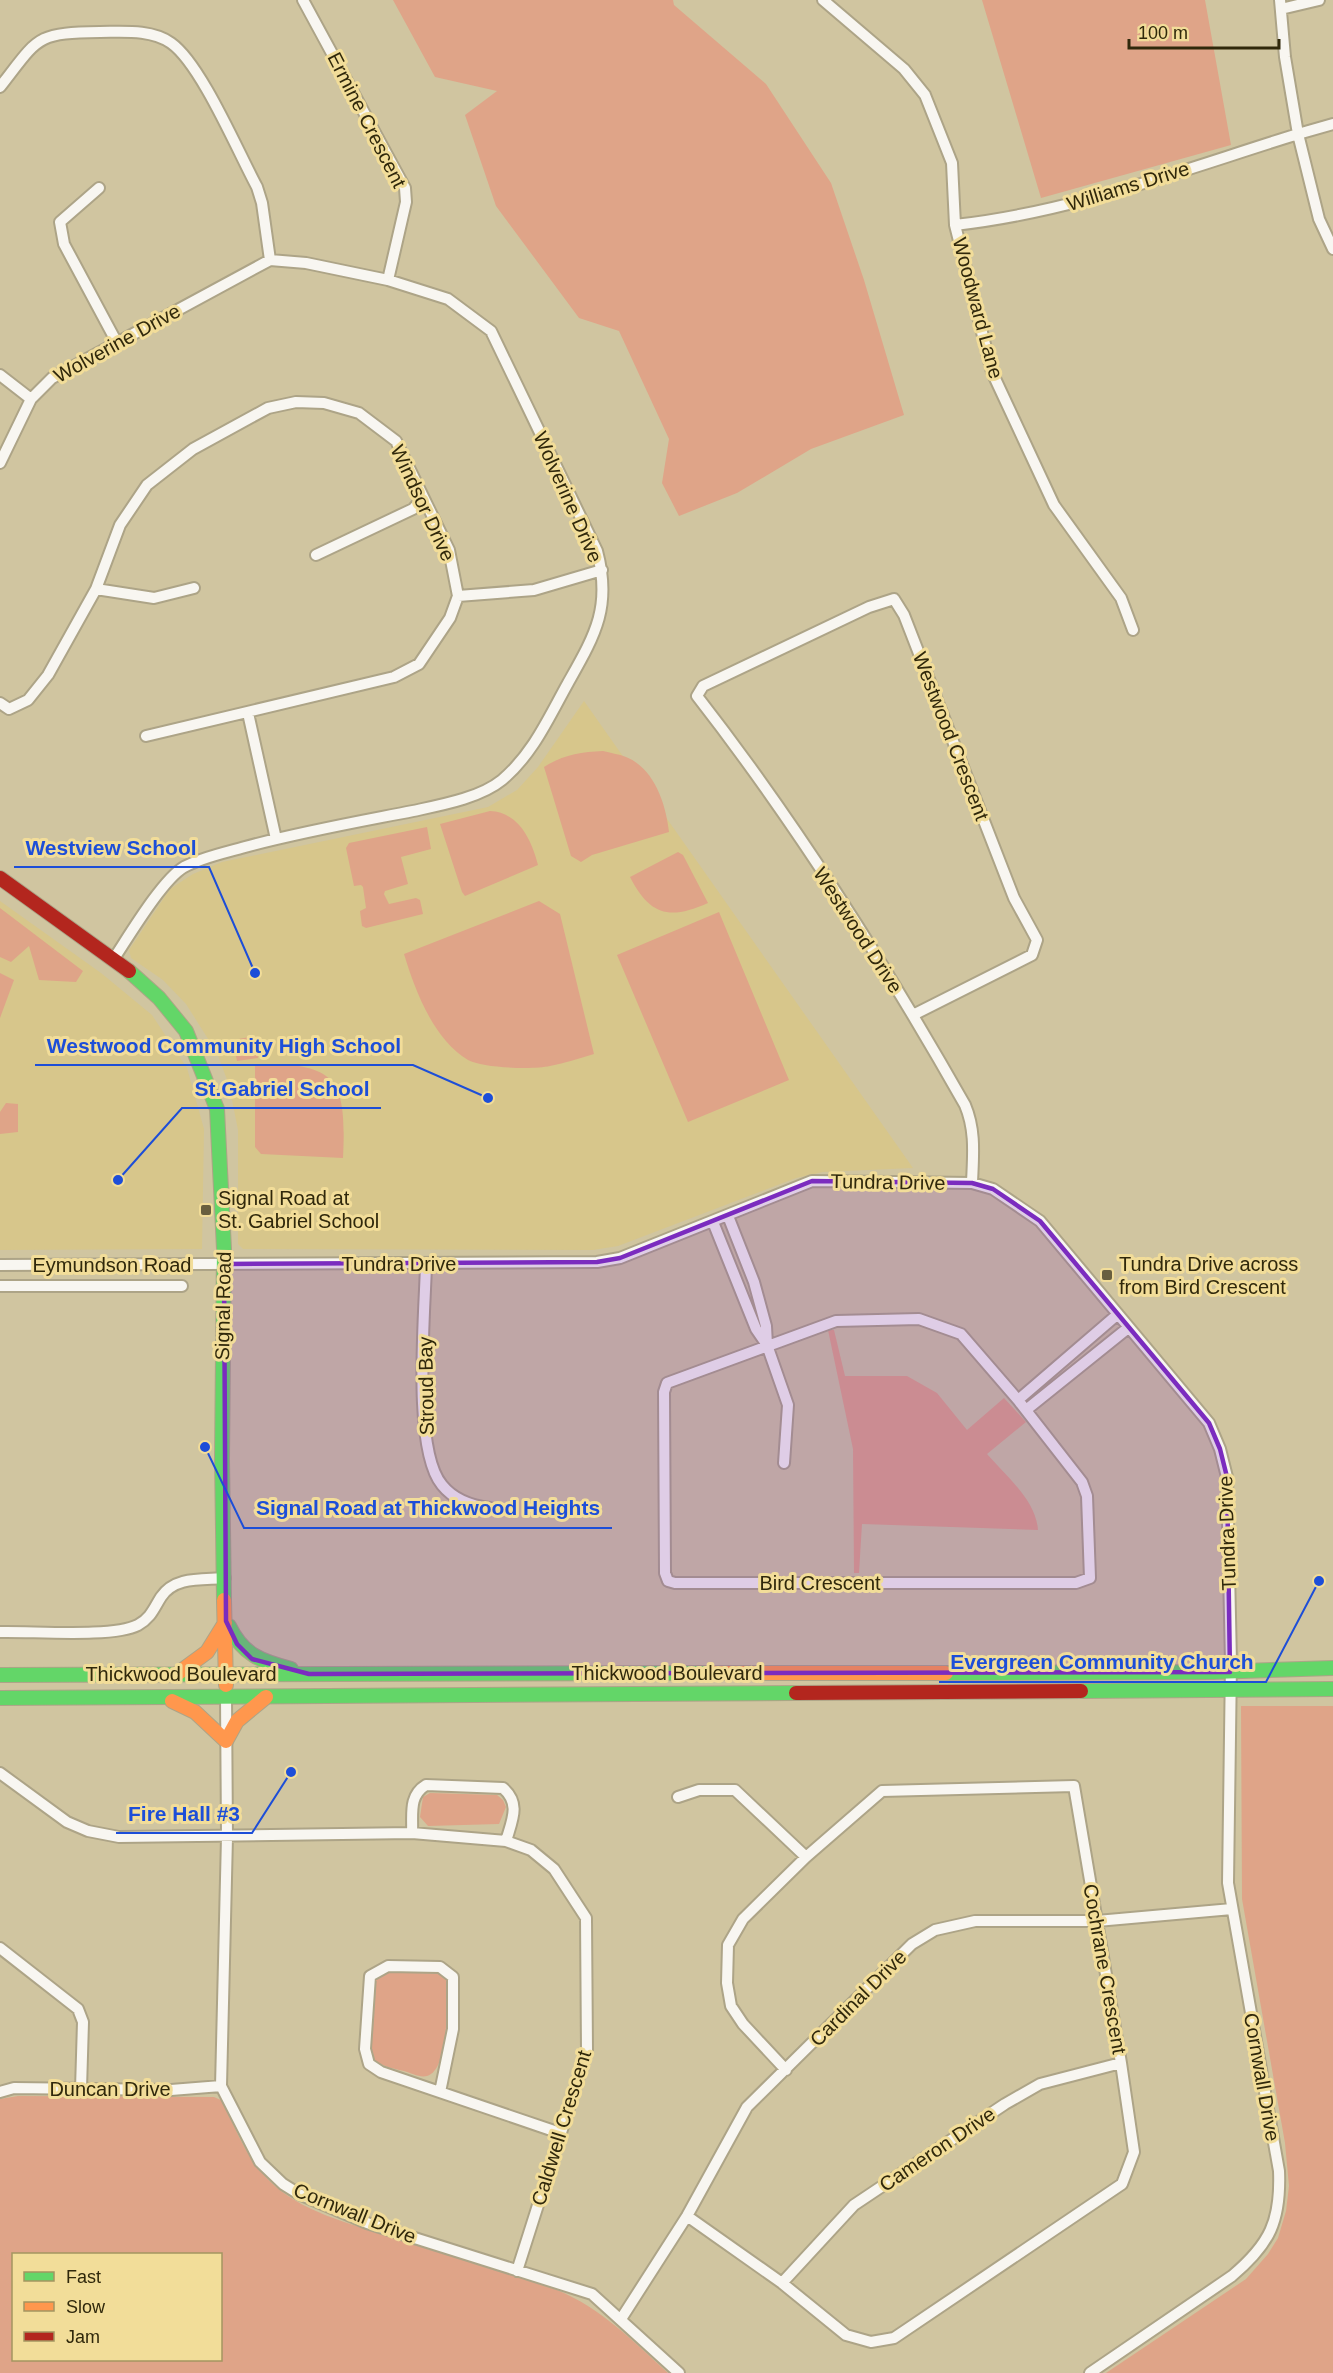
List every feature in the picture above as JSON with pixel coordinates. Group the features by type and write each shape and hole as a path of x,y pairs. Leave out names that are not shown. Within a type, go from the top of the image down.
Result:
{"main road":[{"name":"Signal Road","path":"0,878 113,960 159,998 186,1031 217,1109 224,1264 222,1459 226,1697"},
{"path":"226,1621 237,1644 252,1659 309,1674"},
{"path":"177,1674 207,1652 226,1621"},
{"name":"Thickwood Boulevard","path":"0,1676 1230,1672 1333,1668"},
{"name":"Thickwood Boulevard","path":"0,1698 1333,1689"},
{"path":"154,1697 188,1705 203,1716 226,1741 237,1721 266,1697"}],"street":[{"name":"Ermine Crescent","path":"303,0 405,188 406,202 388,280"},
{"name":"Woodward Lane","path":"823,0 904,69 925,95 952,164 955,225 992,372 1054,505 1121,598 1134,630"},
{"path":"1319,0 1280,4 1285,57 1298,134 1319,219 1333,249"},
{"path":"0,87 30,48 44,37 58,33 139,32 170,42 194,68 257,188 262,203 270,260"},
{"name":"Williams Drive","path":"955,225 999,220 1080,202 1333,124"},
{"path":"99,188 60,222 64,244 116,341"},
{"name":"Wolverine Drive","path":"0,463 31,399 52,378 116,341 270,260 306,263 388,280 448,299 491,331 597,551 602,570 604,589 602,613 589,645 530,752 501,781 479,792 438,806 276,839 199,860 182,868 166,884 113,960"},
{"path":"0,375 31,399"},
{"name":"Windsor Drive","path":"0,704 9,710 28,700 48,675 96,589 120,525 147,485 193,449 268,408 296,402 324,403 359,412 396,441 449,550 458,596"},
{"path":"316,555 413,509 423,498"},
{"path":"146,736 248,714 394,677 419,664 450,618 458,596 534,590 602,570"},
{"path":"96,589 153,598 194,588"},
{"name":"Westwood Crescent","path":"697,696 703,686 869,607 894,599 904,615 1014,898 1036,940 1032,956 913,1015"},
{"name":"Westwood Drive","path":"697,696 749,763 913,1015 971,1119 974,1138 972,1183"},
{"path":"248,714 276,839"},
{"name":"Tundra Drive","path":"224,1264 597,1262 620,1258 813,1181 972,1183 993,1189 1040,1221 1209,1423 1220,1449 1227,1477 1230,1691"},
{"path":"728,1216 754,1282 766,1326 767,1345"},
{"path":"714,1222 756,1329 767,1345 788,1405 784,1463"},
{"name":"Eymundson Road","path":"0,1265 224,1264"},
{"name":"Stroud Bay","path":"426,1264 425,1434 433,1471 443,1487 469,1505 490,1508"},
{"path":"114,1265 114,1286"},
{"path":"740,1288 754,1282"},
{"name":"Signal Road","path":"0,1286 182,1286"},
{"path":"1018,1400 1118,1314"},
{"name":"Bird Crescent","path":"919,1319 961,1334 1018,1400 1082,1482 1087,1496 1090,1578 1076,1583 675,1583 668,1581 665,1573 664,1404 667,1383 767,1345 836,1321 919,1319"},
{"path":"1026,1410 1128,1328"},
{"path":"1066,1358 1077,1371"},
{"path":"0,1632 115,1631 137,1625 153,1614 168,1588 182,1581 225,1578"},
{"name":"Cornwall Drive","path":"1090,2373 1232,2276 1254,2258 1270,2232 1281,2203 1279,2171 1228,1883 1230,1691"},
{"name":"Cornwall Drive","path":"226,1697 227,1837 221,2086 260,2162 283,2184 367,2223 592,2294 678,2373"},
{"name":"Caldwell Crescent","path":"0,1773 67,1822 88,1831 119,1837 412,1833 506,1841 531,1850 554,1869 586,1918 587,2051 517,2271"},
{"path":"412,1833 413,1799 417,1791 426,1785 503,1788 512,1796 516,1807 506,1841"},
{"name":"Cochrane Crescent","path":"687,2216 782,2283 846,2335 871,2342 894,2338 1122,2184 1134,2152 1122,2063 1074,1786 882,1791 806,1857 743,1919 728,1945 727,1983 731,2006 743,2024 786,2070"},
{"path":"678,1797 699,1790 735,1790 806,1857"},
{"name":"Cardinal Drive","path":"621,2319 687,2216 747,2108 912,1944 935,1930 975,1921 1097,1921 1232,1909"},
{"path":"0,1948 78,2009 83,2022 81,2089"},
{"path":"440,2092 453,2029 453,1977 440,1967 388,1966 370,1976 365,2049 369,2064 381,2072 560,2133"},
{"name":"Cameron Drive","path":"782,2283 854,2205 1005,2104 1040,2084 1122,2063"},
{"name":"Duncan Drive","path":"0,2092 14,2088 171,2090 221,2086"}],"highlighted area":[{"path":"812,1181 972,1183 993,1189 1040,1221 1209,1423 1220,1449 1227,1477 1230,1672 309,1674 252,1659 237,1644 226,1621 224,1264 597,1262 620,1258"}],"shaded area":[{"path":"393,0 673,0 674,5 766,84 831,183 864,280 904,415 811,449 737,493 679,516 662,483 669,439 619,331 579,318 496,206 465,115 497,91 435,77"},
{"path":"982,0 1205,0 1231,145 1041,198"},
{"path":"584,701 913,1168 823,1172 796,1178 618,1246 593,1250 243,1249 238,1244 238,1130 229,1085 217,1053 186,1004 163,980 131,958 129,950 170,889 193,874 222,862 488,807 517,790 538,767"},
{"path":"603,751 626,757 644,769 657,788 665,810 669,832 592,855 581,862 571,856 544,767 572,755"},
{"path":"490,811 509,816 523,829 538,865 465,896 440,824"},
{"path":"427,827 431,849 401,857 408,884 385,891 384,894 389,904 416,898 420,900 423,914 366,928 362,926 360,911 366,908 363,887 354,886 346,848 349,843"},
{"path":"678,852 683,855 708,903 683,912 672,913 653,907 645,900 630,877"},
{"path":"0,901 101,973 152,1015 187,1068 204,1129 202,1249 0,1250"},
{"path":"539,901 560,914 594,1054 556,1065 532,1068 508,1068 475,1063 456,1051 435,1027 420,998 404,954"},
{"path":"0,908 83,971 76,982 39,980 29,946 11,962 0,957"},
{"path":"719,912 789,1080 688,1122 617,955"},
{"path":"0,973 14,980 0,1018"},
{"path":"255,1036 258,1058 237,1061 233,1040"},
{"path":"255,1064 303,1067 319,1072 331,1080 338,1092 342,1109 343,1158 261,1154 255,1147"},
{"path":"6,1103 18,1104 18,1132 0,1134 0,1112"},
{"path":"828,1330 834,1330 845,1376 907,1376 937,1393 967,1430 1004,1398 1026,1422 987,1454 1026,1499 1036,1519 1038,1530 862,1524 859,1573 854,1573 853,1449"},
{"path":"1241,1706 1333,1706 1333,2373 1106,2373 1246,2279 1268,2254 1278,2238 1286,2211 1289,2186 1285,2143 1242,1899"},
{"path":"430,1793 497,1795 506,1807 499,1824 428,1826 420,1817 423,1797"},
{"path":"386,1971 439,1973 447,1978 447,2016 443,2047 440,2061 434,2071 427,2076 418,2076 386,2066 370,2057 375,1979"},
{"path":"18,2096 214,2097 223,2101 244,2147 257,2167 288,2196 318,2212 573,2297 616,2326 668,2373 0,2373 0,2099"}],"traffic: fast":[{"path":"129,971 159,998 186,1031 217,1109 224,1249 222,1459 224,1600"},
{"path":"229,1626 240,1644 254,1655 262,1660 291,1669"},
{"path":"946,1673 1213,1672 1333,1668"},
{"path":"0,1675 714,1673"},
{"path":"1081,1691 1333,1689"},
{"path":"0,1698 796,1693"}],"traffic: slow":[{"path":"224,1600 226,1685"},
{"path":"177,1674 207,1652 225,1623"},
{"path":"714,1673 946,1673"},
{"path":"172,1701 195,1712 226,1741 237,1721 266,1697"}],"traffic: jam":[{"path":"0,878 129,971"},
{"path":"796,1693 1081,1691"}],"place":[{"name":"Westview School","path":"255,973"},
{"name":"Westwood Community High School","path":"488,1098"},
{"name":"St.Gabriel School","path":"118,1180"},
{"name":"Signal Road at St. Gabriel School","path":"206,1210"},
{"name":"Tundra Drive across from Bird Crescent","path":"1107,1275"},
{"name":"Signal Road at Thickwood Heights","path":"205,1447"},
{"name":"Evergreen Community Church","path":"1319,1581"},
{"name":"Fire Hall #3","path":"291,1772"}]}
